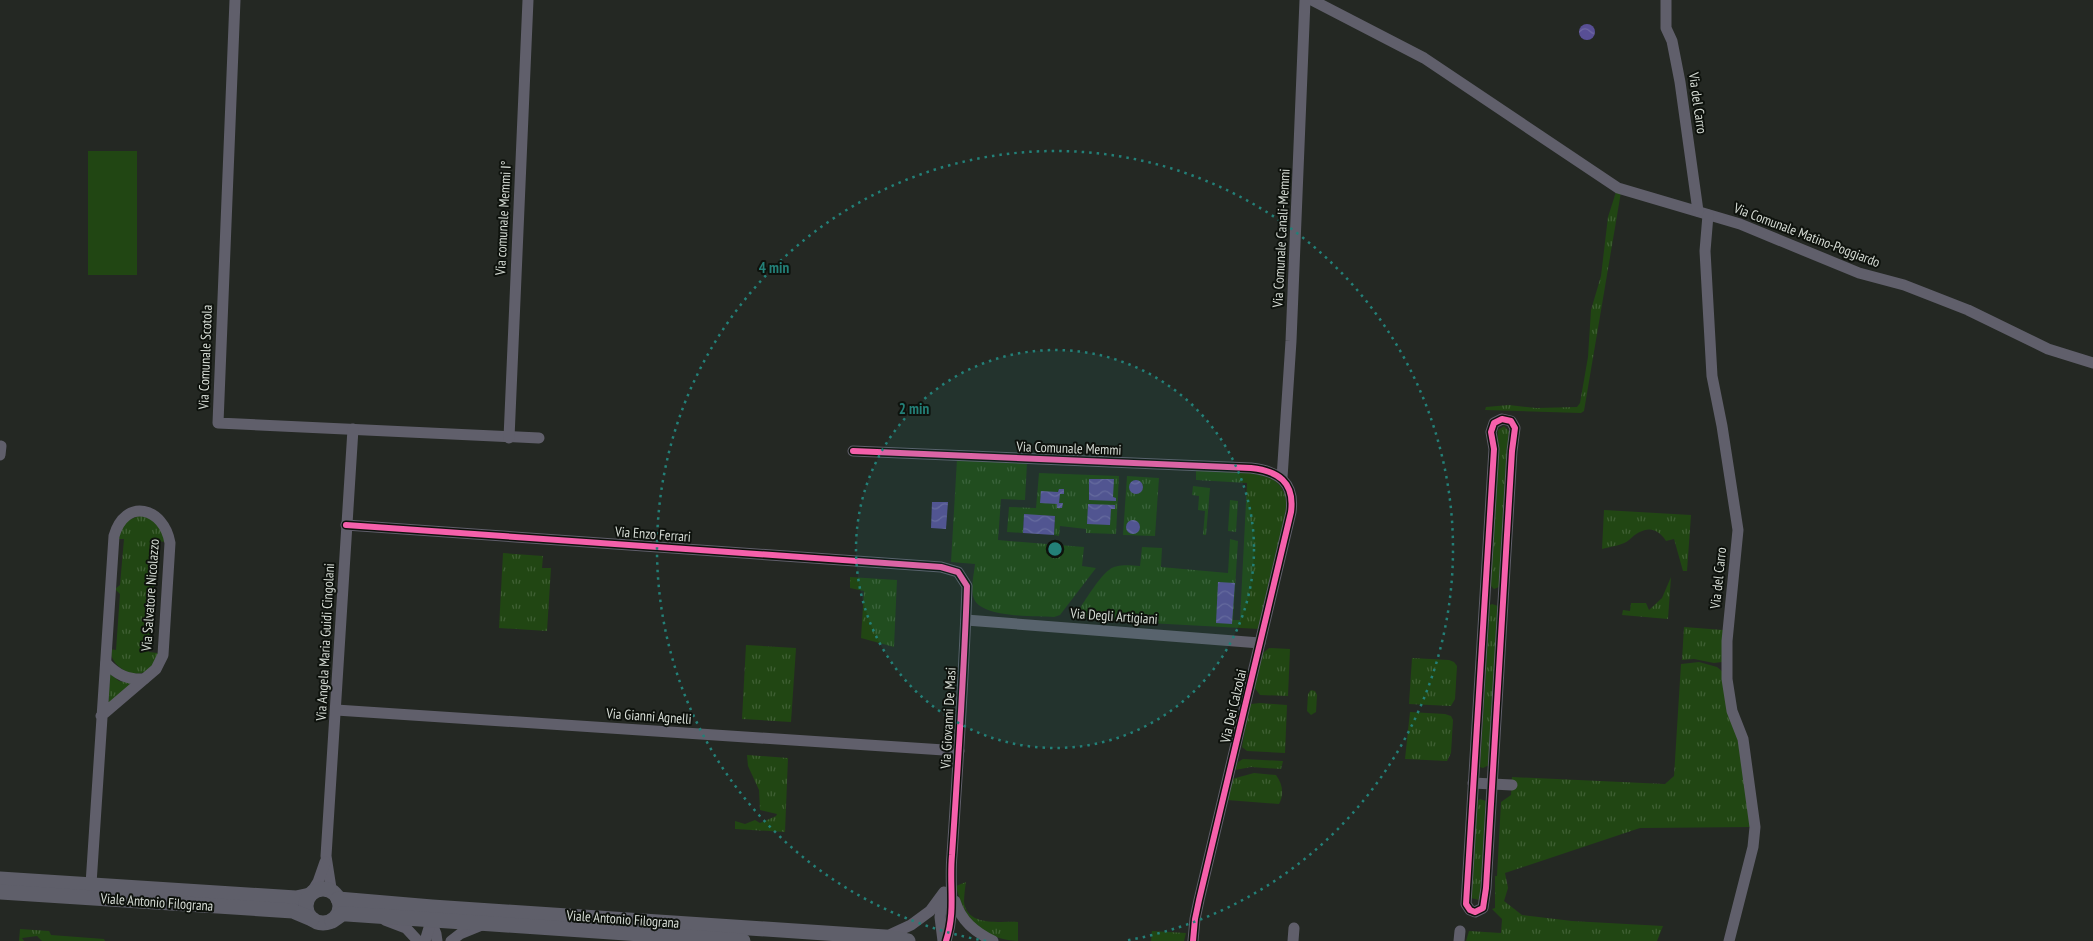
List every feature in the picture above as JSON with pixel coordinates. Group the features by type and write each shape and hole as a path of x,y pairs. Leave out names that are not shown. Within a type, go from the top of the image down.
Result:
{"main road":[{"name":"Viale Antonio Filograna","path":"0,879 91,884 126,893 293,911 312,919"},
{"path":"320,890 330,891 336,897 338,913 332,921 322,923 308,915 306,904 310,895 320,890"},
{"name":"Viale Antonio Filograna","path":"0,892 126,893 296,898 310,895"},
{"name":"Viale Antonio Filograna","path":"336,897 484,924 743,941"},
{"name":"Viale Antonio Filograna","path":"332,921 342,914 376,917 431,914 885,937 908,941"}],"street":[{"name":"Via Comunale Scotola","path":"235,0 218,423 539,438"},
{"name":"Via comunale Memmi I°","path":"509,438 528,0"},
{"name":"Via Comunale Canali-Memmi","path":"1282,478 1291,341 1306,0"},
{"name":"Via Comunale Matino-Poggiardo","path":"1312,0 1424,58 1618,188 1740,224 1859,273 1904,285 1968,310 2048,349 2093,363"},
{"name":"Via del Carro","path":"1666,0 1666,28 1672,41 1703,213 1712,376 1722,426 1738,530 1727,641 1727,680 1732,711 1742,739 1755,827 1753,847 1729,941"},
{"path":"1506,419 1514,423 1515,428 1502,597 1484,904 1480,910 1473,912 1466,904 1494,449 1491,432 1497,420 1506,419"},
{"name":"Via Angela Maria Guidi Cingolani","path":"326,856 353,429"},
{"name":"Via Comunale Memmi","path":"853,451 1251,468 1271,471 1282,478"},
{"name":"Via Dei Calzolai","path":"1193,941 1194,918 1292,512 1292,499 1282,478"},
{"name":"Via Salvatore Nicolazzo","path":"91,884 102,716 116,530 126,514 144,511 161,519 168,530 170,543 163,655 156,668 102,716"},
{"name":"Via Enzo Ferrari","path":"346,525 941,567 958,572"},
{"name":"Via Giovanni De Masi","path":"945,941 940,917 948,892 959,751 966,620 967,586 958,572"},
{"path":"1484,596 1502,597"},
{"name":"Via Degli Artigiani","path":"966,620 1260,642"},
{"path":"106,663 115,673 125,677 144,679"},
{"name":"Via Gianni Agnelli","path":"336,710 959,751"},
{"path":"1473,783 1512,785"},
{"path":"310,895 318,882 326,856"},
{"path":"326,856 331,888 336,897"},
{"path":"885,937 911,925 930,911 948,892 961,916 976,932 993,941"},
{"path":"425,941 431,914"},
{"path":"431,914 437,941"},
{"path":"376,917 406,928 418,941"},
{"path":"451,941 460,934 484,924"},
{"path":"1293,941 1294,928"}],"green space":[{"path":"88,151 137,151 137,275 88,275"},
{"path":"1616,192 1621,192 1584,411 1581,413 1485,410 1486,407 1509,405 1536,408 1577,407 1580,403 1588,357 1591,310 1601,276 1608,217"},
{"path":"1504,426 1509,431 1499,587 1494,589 1489,584 1498,430"},
{"path":"957,459 1027,463 1025,500 1001,499 998,540 1084,547 1082,566 1096,568 1060,615 1054,617 998,613 987,610 974,599 972,586 975,564 951,562"},
{"path":"1196,471 1236,471 1267,476 1279,485 1288,500 1289,503 1260,629 1092,620 1082,614 1080,608 1105,573 1120,566 1140,566 1142,547 1162,548 1161,567 1228,573 1230,539 1238,541 1233,620 1240,620 1247,483 1196,480"},
{"path":"1039,473 1119,476 1116,534 1086,533 1086,529 1060,526 1059,536 1054,535 1055,516 1024,515 1023,533 1007,532 1009,507 1036,508"},
{"path":"1127,476 1159,478 1155,536 1123,535"},
{"path":"1193,486 1210,488 1206,535 1203,535 1205,511 1198,510 1199,496 1192,495"},
{"path":"1230,500 1238,501 1236,532 1228,531"},
{"path":"1604,510 1691,515 1687,571 1683,571 1674,539 1666,541 1653,530 1644,531 1627,542 1602,549"},
{"path":"138,516 145,516 160,525 165,542 157,541 149,652 158,653 155,663 148,670 135,674 128,672 115,663 110,649 116,650 120,594 115,589 120,585 124,539 118,539 125,522"},
{"path":"503,553 543,556 542,568 551,568 547,631 499,628"},
{"path":"850,577 897,580 894,647 861,638 864,591 850,588"},
{"path":"1671,577 1668,619 1622,615 1623,610 1630,611 1631,603 1646,603 1649,610 1662,598"},
{"path":"1490,605 1498,606 1489,765 1483,768 1480,767"},
{"path":"1684,627 1723,630 1722,662 1714,663 1694,659 1682,660"},
{"path":"746,645 796,648 791,722 742,719"},
{"path":"1269,648 1290,649 1288,696 1260,695 1254,687 1263,653"},
{"path":"1412,658 1449,660 1454,662 1457,666 1455,699 1451,706 1409,704"},
{"path":"1699,662 1717,667 1723,672 1739,737 1752,827 1640,828 1505,873 1508,888 1504,901 1522,915 1572,921 1663,926 1657,941 1466,941 1469,931 1501,933 1502,919 1492,909 1495,908 1495,876 1497,876 1501,802 1511,795 1512,777 1665,784 1674,776 1681,664"},
{"path":"110,674 119,681 133,683 108,705"},
{"path":"1311,690 1315,691 1317,695 1316,712 1311,715 1307,711 1308,694"},
{"path":"1251,704 1287,705 1285,753 1247,751 1242,747 1249,707"},
{"path":"1410,712 1451,716 1453,720 1451,753 1447,761 1405,759"},
{"path":"747,755 788,758 785,832 735,829 735,821 745,824 755,820 760,823 777,814 760,810 759,790 748,766"},
{"path":"1243,759 1283,761 1281,769 1251,767 1235,770 1238,762"},
{"path":"1254,773 1276,775 1282,790 1279,804 1227,800 1232,779"},
{"path":"1480,799 1486,801 1482,895 1479,900 1471,898 1477,801"},
{"path":"966,882 964,902 966,910 971,916 985,921 1018,922 1018,941 994,936 977,925 964,908 959,898 956,886"},
{"path":"20,929 49,931 51,935 104,939 105,941 42,941 37,936 22,938 24,941 19,941"},
{"path":"1152,931 1186,933 1184,941 1151,941"}],"water":[{"path":"1584,24 1590,24 1595,29 1593,38 1584,40 1579,35 1579,29"},
{"path":"1089,479 1114,479 1113,497 1116,498 1116,501 1089,500"},
{"path":"1133,480 1139,480 1143,487 1139,494 1133,494 1129,490 1129,484"},
{"path":"1059,489 1064,489 1064,494 1060,494 1059,503 1063,503 1062,508 1057,508 1057,504 1040,503 1041,491 1058,492"},
{"path":"932,502 948,502 946,529 931,528"},
{"path":"1088,504 1115,505 1115,509 1111,509 1110,525 1087,524"},
{"path":"1024,514 1055,516 1054,535 1023,533"},
{"path":"1130,520 1136,520 1140,527 1136,534 1130,534 1126,530 1126,524"},
{"path":"1218,582 1235,583 1232,624 1216,623"}],"cycle path":[{"path":"1502,419 1511,421 1515,428 1512,451 1486,888 1483,908 1475,912 1470,910 1466,904 1494,449 1491,432 1494,423 1502,419"},
{"path":"853,451 1251,468 1269,472 1283,480 1290,493 1292,502 1291,512 1199,900 1193,941"},
{"path":"346,525 941,567 958,572 967,586 963,687 951,866 952,908 946,941"}]}
